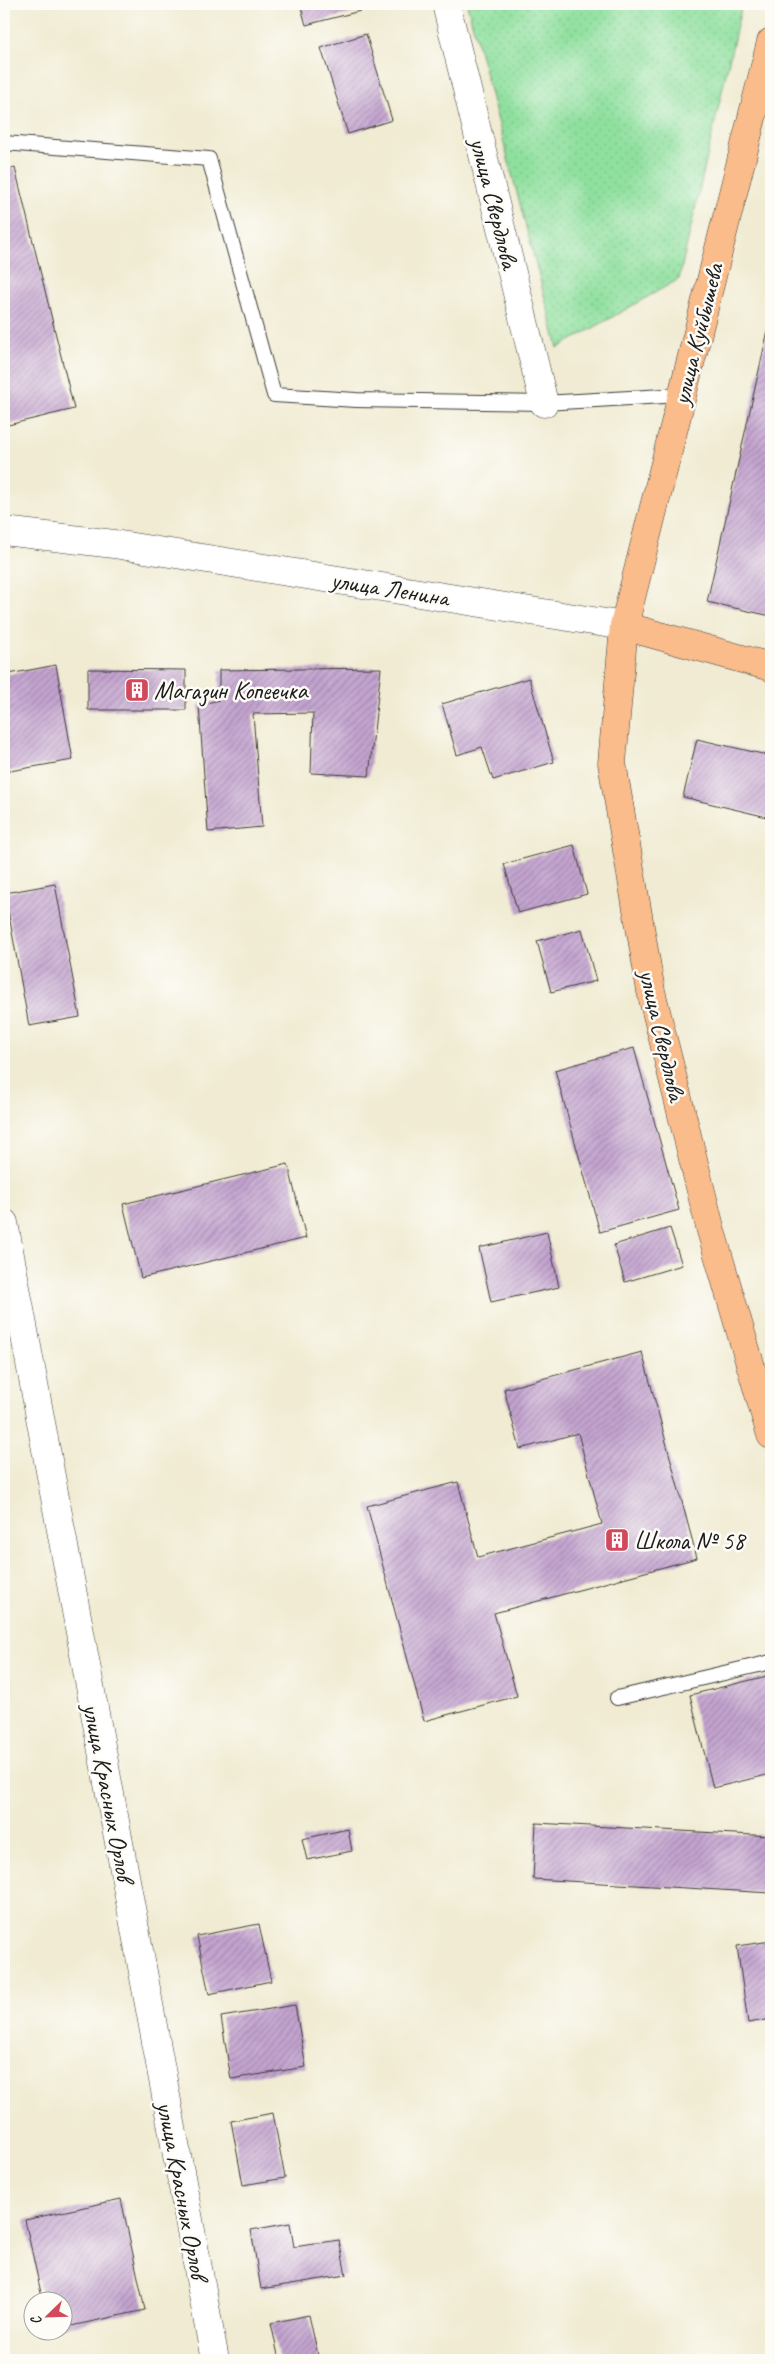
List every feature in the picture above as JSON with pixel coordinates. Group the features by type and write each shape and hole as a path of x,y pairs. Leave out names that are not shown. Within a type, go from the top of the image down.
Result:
{"main road":[{"name":"улица Куйбышева","path":"624,626 771,42"},
{"name":"улица Ленина","path":"624,626 771,666"},
{"name":"улица Свердлова","path":"624,626 612,763 651,991 712,1230 771,1434"}],"street":[{"name":"улица Свердлова","path":"446,4 544,403"},
{"name":"улица Ленина","path":"4,531 124,546 624,626"},
{"name":"улица Красных Орлов","path":"4,1223 215,2360"}],"lane":[{"path":"4,143 209,159 274,395 356,400 544,403 681,395"},
{"path":"617,1698 771,1662"}],"green space":[{"path":"467,4 742,4 679,279 558,348"}],"building":[{"path":"300,4 358,4 360,11 306,25"},
{"path":"366,34 392,120 348,134 321,48"},
{"path":"15,168 74,409 4,426 4,170"},
{"path":"771,322 771,616 707,602"},
{"path":"56,665 73,760 4,772 4,675"},
{"path":"381,668 369,776 311,773 313,713 253,714 262,827 208,832 199,705 219,700 219,670"},
{"name":"Магазин Копеечка","path":"88,669 186,670 186,710 88,710"},
{"path":"529,678 554,762 493,780 482,747 457,755 442,704"},
{"path":"697,739 771,756 771,818 683,797"},
{"path":"574,845 587,894 518,913 504,864"},
{"path":"55,884 80,1017 29,1026 5,893"},
{"path":"582,929 596,981 551,992 537,941"},
{"path":"634,1048 679,1210 600,1232 555,1070"},
{"path":"288,1164 306,1238 141,1278 123,1204"},
{"path":"670,1228 682,1265 625,1282 614,1245"},
{"path":"547,1232 559,1287 491,1302 479,1248"},
{"name":"Школа № 58","path":"642,1352 697,1558 494,1613 517,1696 424,1721 367,1506 458,1482 478,1557 602,1524 578,1433 520,1449 504,1389"},
{"path":"771,1675 771,1774 713,1788 690,1695"},
{"path":"536,1823 771,1836 771,1893 533,1879"},
{"path":"348,1829 352,1851 307,1860 302,1839"},
{"path":"259,1924 271,1981 209,1994 197,1936"},
{"path":"771,1941 771,2019 748,2023 737,1946"},
{"path":"295,2005 306,2067 231,2079 221,2017"},
{"path":"273,2113 285,2178 243,2185 231,2121"},
{"path":"121,2199 145,2310 72,2326 72,2292 41,2292 25,2220"},
{"path":"290,2223 294,2247 339,2240 346,2275 261,2289 251,2230"},
{"path":"309,2315 319,2360 279,2360 271,2323"}],"place":[{"name":"Магазин Копеечка","path":"137,690"},
{"name":"Школа № 58","path":"617,1540"}]}
